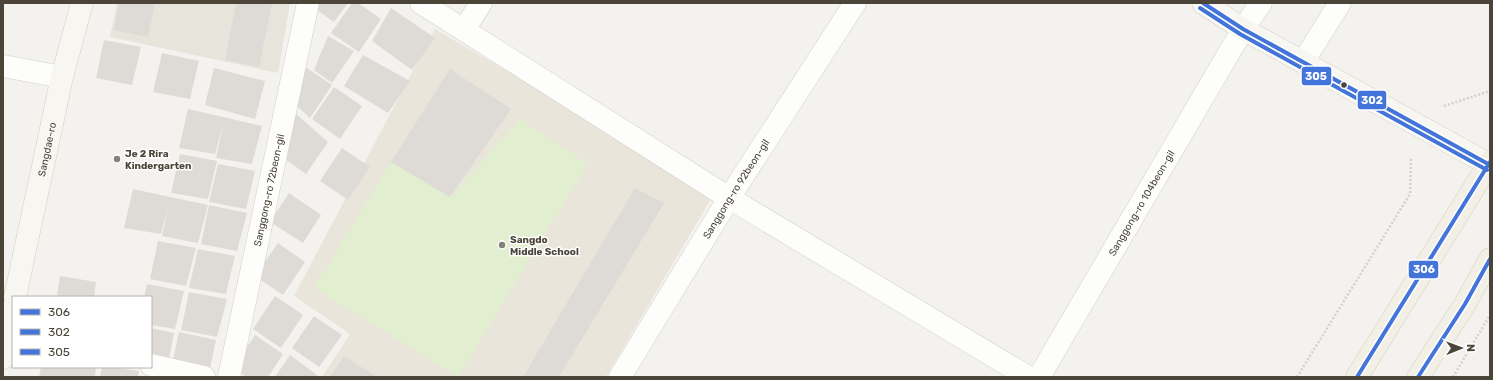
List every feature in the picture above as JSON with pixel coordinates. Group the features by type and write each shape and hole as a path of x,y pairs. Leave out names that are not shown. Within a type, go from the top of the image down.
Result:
{"main road":[{"name":"Sangdae-ro","path":"15,296 62,77 82,3"},
{"path":"1203,3 1243,29 1490,164 1357,377"},
{"path":"1418,377 1464,304 1490,259"},
{"path":"3,358 10,332 12,316"}],"street":[{"name":"Sanggong-ro 72beon-gil","path":"229,377 308,3"},
{"path":"421,3 729,198 1028,377"},
{"path":"464,30 480,3"},
{"name":"Sanggong-ro 92beon-gil","path":"620,377 729,198 855,3"},
{"name":"Sanggong-ro 104beon-gil","path":"1039,377 1243,29 1261,3"},
{"path":"1303,62 1340,3"},
{"path":"3,66 62,77"},
{"path":"152,365 204,377"}],"path":[{"path":"1444,106 1468,100 1490,91"},
{"path":"1297,377 1410,194 1411,158"},
{"path":"1453,377 1490,315"}],"shaded area":[{"path":"117,3 290,3 278,73 110,37"},
{"name":"Sangdo Middle School","path":"435,29 714,194 606,377 322,377 350,334 294,296"}],"green space":[{"path":"520,119 588,164 458,377 314,288 391,162 450,197"}],"building":[{"path":"119,3 155,3 148,37 114,30"},
{"path":"236,3 272,3 259,67 225,60"},
{"path":"319,3 348,3 334,22 317,10"},
{"path":"352,3 358,3 381,19 359,52 331,33"},
{"path":"391,8 435,38 412,70 372,41"},
{"path":"328,36 354,51 332,83 314,70"},
{"path":"104,40 141,47 132,85 96,78"},
{"path":"162,53 199,61 190,99 153,92"},
{"path":"363,55 410,81 388,113 344,86"},
{"path":"304,66 332,85 310,118 296,105"},
{"path":"214,68 265,81 255,119 205,105"},
{"path":"450,69 511,109 450,197 391,162"},
{"path":"334,87 362,106 340,139 312,119"},
{"path":"188,109 262,126 252,164 216,158 223,124 215,154 179,148"},
{"path":"294,112 328,142 306,174 285,159"},
{"path":"342,148 370,167 348,200 320,181"},
{"path":"180,154 217,161 208,199 171,193"},
{"path":"218,164 255,171 246,209 209,202"},
{"path":"635,188 664,203 559,377 523,377"},
{"path":"133,189 208,205 198,243 162,236 169,203 161,234 124,228"},
{"path":"289,193 321,215 303,243 270,222"},
{"path":"209,205 247,213 237,251 201,244"},
{"path":"158,241 196,248 186,286 150,279"},
{"path":"278,243 305,262 283,295 255,276"},
{"path":"198,249 235,256 226,294 189,288"},
{"path":"60,276 96,282 94,296 57,296"},
{"path":"147,284 184,291 175,329 152,325 152,296 144,296"},
{"path":"189,292 227,299 217,337 181,330"},
{"path":"275,296 303,315 281,348 253,329"},
{"path":"314,316 342,335 319,367 292,348"},
{"path":"152,328 174,333 169,358 152,355"},
{"path":"179,332 216,340 210,368 173,360"},
{"path":"255,335 283,354 268,377 246,377 233,368"},
{"path":"290,355 317,375 316,377 275,377"},
{"path":"344,356 377,377 330,377"},
{"path":"41,368 96,368 95,377 39,377"},
{"path":"102,368 120,368 139,371 138,377 100,377"}],"transit line":[{"name":"302","path":"1203,3 1243,29 1490,165"},
{"name":"305","path":"1200,8 1240,34 1487,170"},
{"name":"306","path":"1357,377 1490,162"},
{"name":"306","path":"1418,377 1465,304 1490,259"}],"place":[{"name":"Je 2 Rira Kindergarten","path":"117,159"},
{"name":"Sangdo Middle School","path":"502,245"}]}
